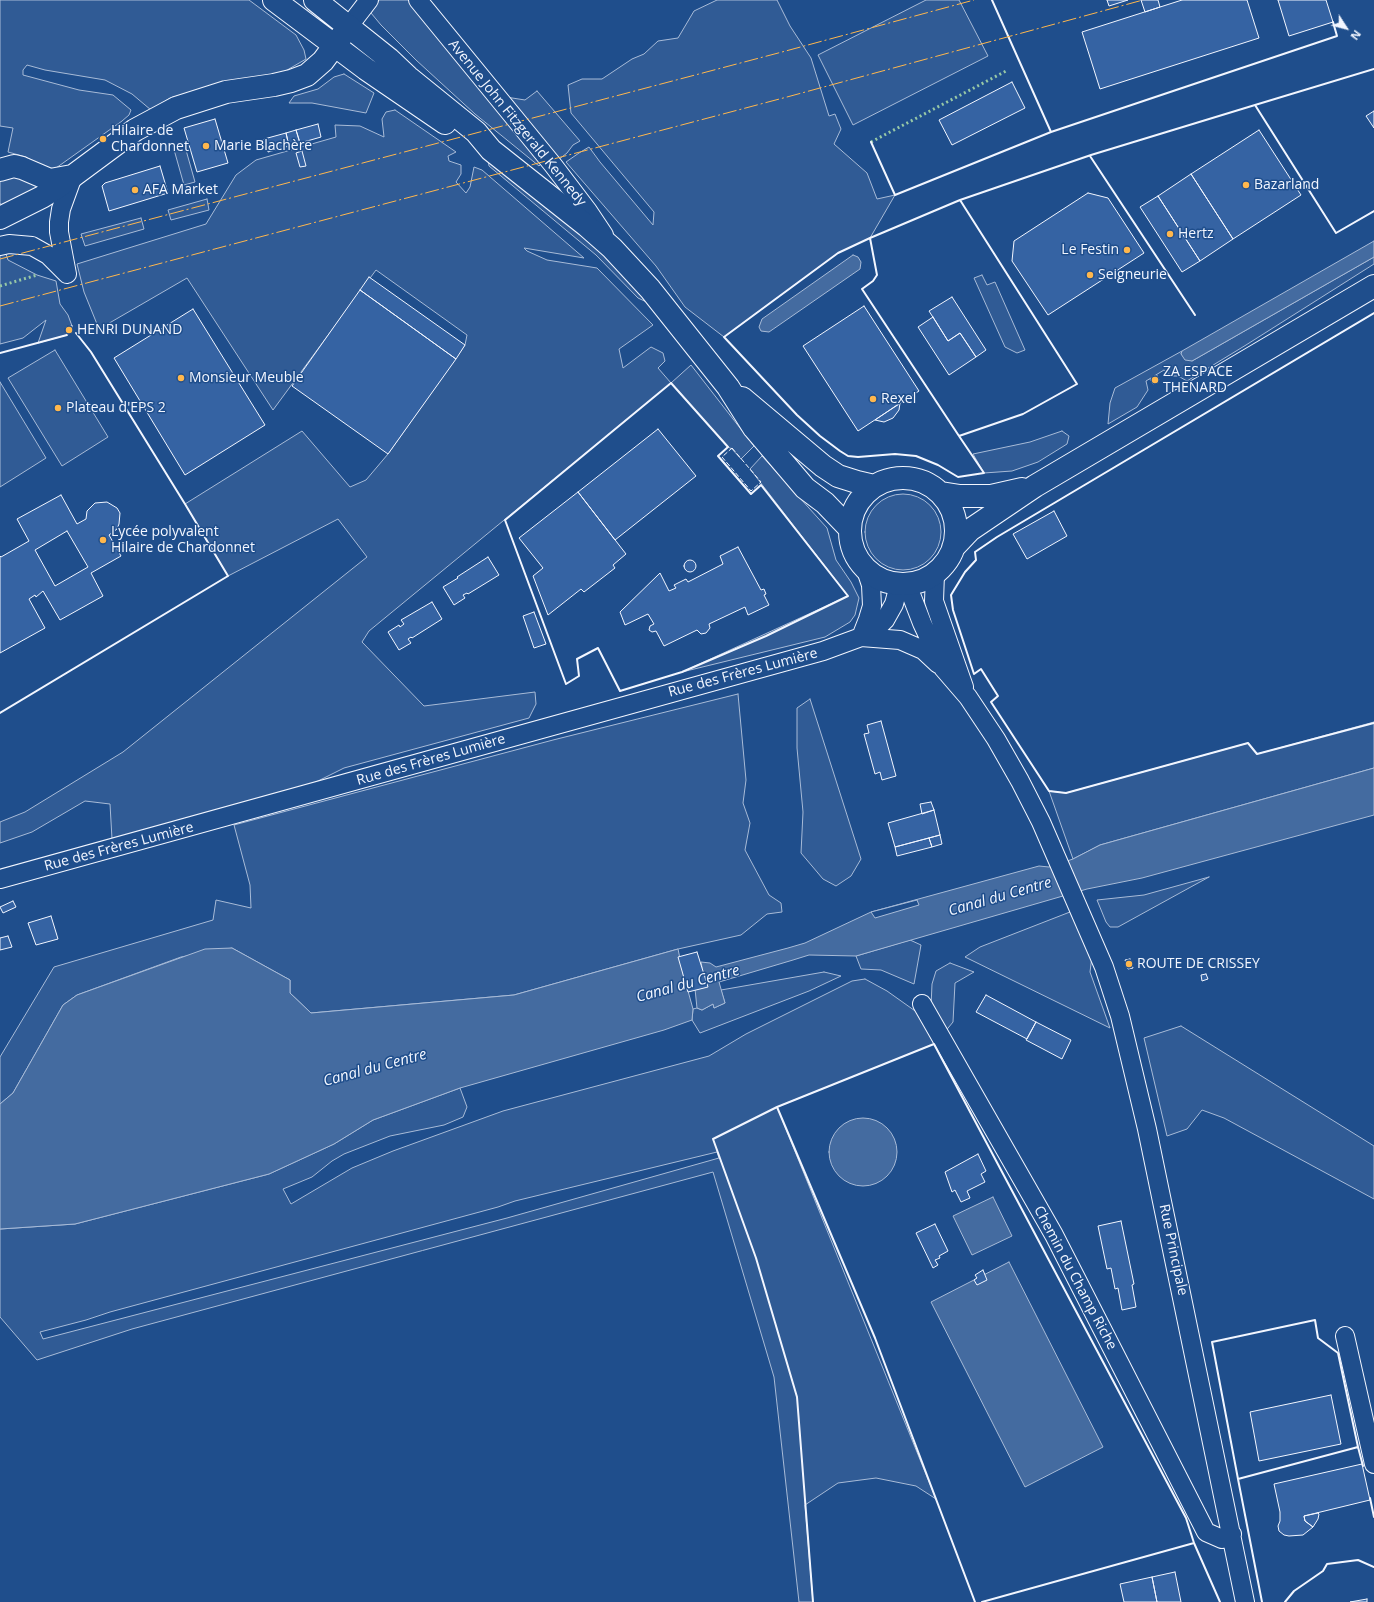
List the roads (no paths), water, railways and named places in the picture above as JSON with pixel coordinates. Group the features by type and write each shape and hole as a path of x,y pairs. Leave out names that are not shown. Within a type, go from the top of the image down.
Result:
{"main road":[{"name":"Avenue John Fitzgerald Kennedy","path":"274,0 335,46 470,141 491,150"},
{"name":"Avenue John Fitzgerald Kennedy","path":"315,0 349,26 476,132 491,150 612,248 650,289 728,387 754,428 805,488 825,503 849,528"},
{"path":"0,218 42,197 135,130 176,108 226,92 291,81 307,75 318,66 349,26"},
{"path":"3,170 22,168 50,180 73,176"},
{"path":"953,548 970,530 1035,486 1374,286"},
{"name":"Avenue John Fitzgerald Kennedy","path":"728,387 766,417 823,466 838,476 874,486"},
{"path":"906,478 925,483 941,494 955,519 956,539 949,558 935,574 926,579 903,584 887,582 876,578 858,562 850,540 849,528 852,515 864,494 874,486 884,481 906,478"},
{"path":"941,494 960,496 992,496 1035,486"}],"street":[{"path":"349,26 369,0"},
{"name":"Avenue John Fitzgerald Kennedy","path":"418,0 553,165 588,211 612,248"},
{"path":"0,246 9,244 32,246 48,255 67,274 59,232 59,222 61,209 73,176"},
{"path":"860,636 872,606 871,585 866,570"},
{"path":"935,574 934,601 968,697"},
{"path":"903,584 943,668 968,697"},
{"name":"Rue des Frères Lumière","path":"0,879 823,651 877,628 885,620 903,584"},
{"name":"Rue des Frères Lumière","path":"860,636 900,640 923,650 943,668"},
{"name":"Rue Principale","path":"968,697 996,739 1041,822 1078,904 1104,967 1120,1016 1136,1082 1232,1534 1245,1602"},
{"name":"Chemin du Champ Riche","path":"922,1004 1054,1235 1206,1532 1222,1539 1232,1534"},
{"path":"1346,1336 1374,1464"}],"water":[{"path":"1374,241 1374,257 1192,361 1185,360 1181,354 1182,351"},
{"path":"853,255 858,257 861,262 860,269 769,332 761,331 759,327 762,319"},
{"name":"Canal du Centre","path":"1374,768 1374,815 1142,878 1087,889 856,956 809,955 719,982 725,1003 714,1008 713,1004 702,1010 697,1008 695,989 688,991 693,1009 692,1020 664,1030 460,1088 373,1120 334,1144 269,1174 75,1224 0,1229 0,1104 13,1093 63,1005 77,995 205,949 232,948 290,980 290,993 311,1013 514,995 678,949 684,978 703,973 701,962 710,963 716,967 788,948 805,943 871,912 1039,866 1049,867 1073,859 1100,845"},
{"path":"856,1118 870,1118 882,1123 892,1133 897,1145 897,1159 892,1171 882,1181 870,1186 856,1186 844,1181 834,1171 829,1159 829,1145 834,1133 844,1123"},
{"path":"993,1197 1012,1236 972,1255 953,1216"},
{"path":"1009,1262 1103,1447 1025,1487 931,1302"}],"place":[{"name":"Hilaire de Chardonnet","path":"103,139"},
{"name":"Marie Blachère","path":"206,146"},
{"name":"Bazarland","path":"1246,185"},
{"name":"AFA Market","path":"135,190"},
{"name":"Hertz","path":"1170,234"},
{"name":"Le Festin","path":"1127,250"},
{"name":"Seigneurie","path":"1090,275"},
{"name":"HENRI DUNAND","path":"69,330"},
{"name":"Monsieur Meuble","path":"181,378"},
{"name":"ZA ESPACE THENARD","path":"1155,380"},
{"name":"Rexel","path":"873,399"},
{"name":"Plateau d'EPS 2","path":"58,408"},
{"name":"Lycée polyvalent Hilaire de Chardonnet","path":"103,540"},
{"name":"ROUTE DE CRISSEY","path":"1129,964"}]}
